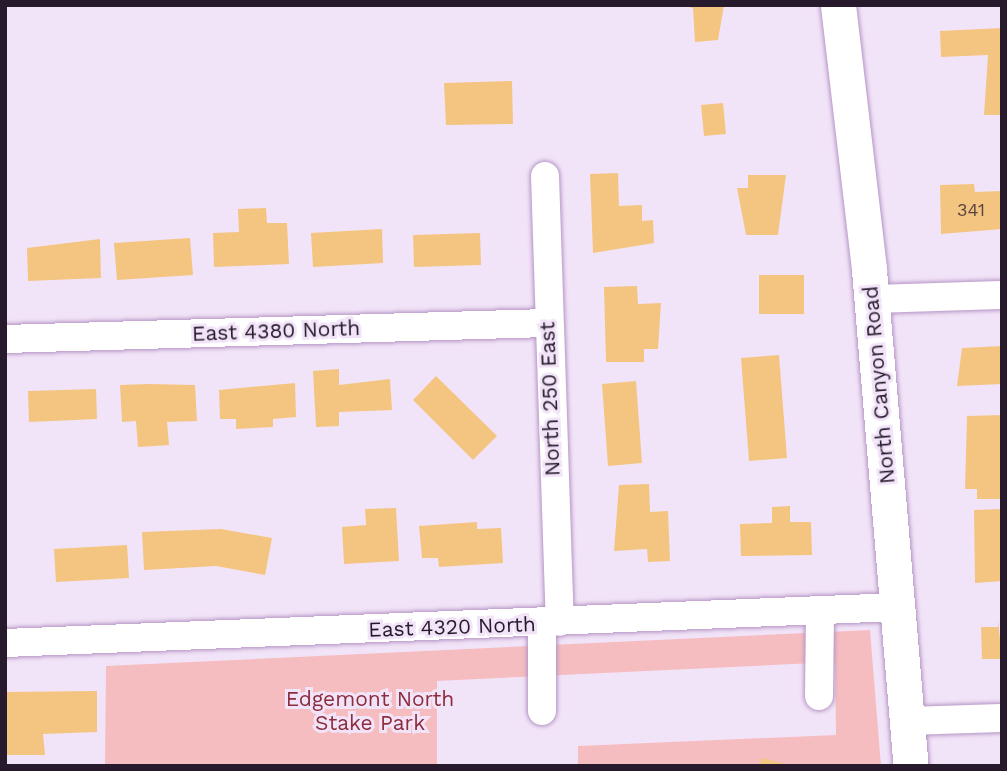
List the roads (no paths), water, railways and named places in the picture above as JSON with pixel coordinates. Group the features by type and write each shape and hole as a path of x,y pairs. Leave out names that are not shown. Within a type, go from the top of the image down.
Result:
{"main road":[{"name":"North Canyon Road","path":"838,5 872,299 911,766"}],"street":[{"name":"North 250 East","path":"542,711 551,623 545,176"},
{"path":"872,299 1002,295"},
{"name":"East 4380 North","path":"5,339 547,323"},
{"name":"East 4320 North","path":"5,643 899,607"},
{"path":"819,696 820,611"},
{"path":"907,720 1002,718"}],"park label":[{"name":"Edgemont North Stake Park","path":"370,711"}]}
